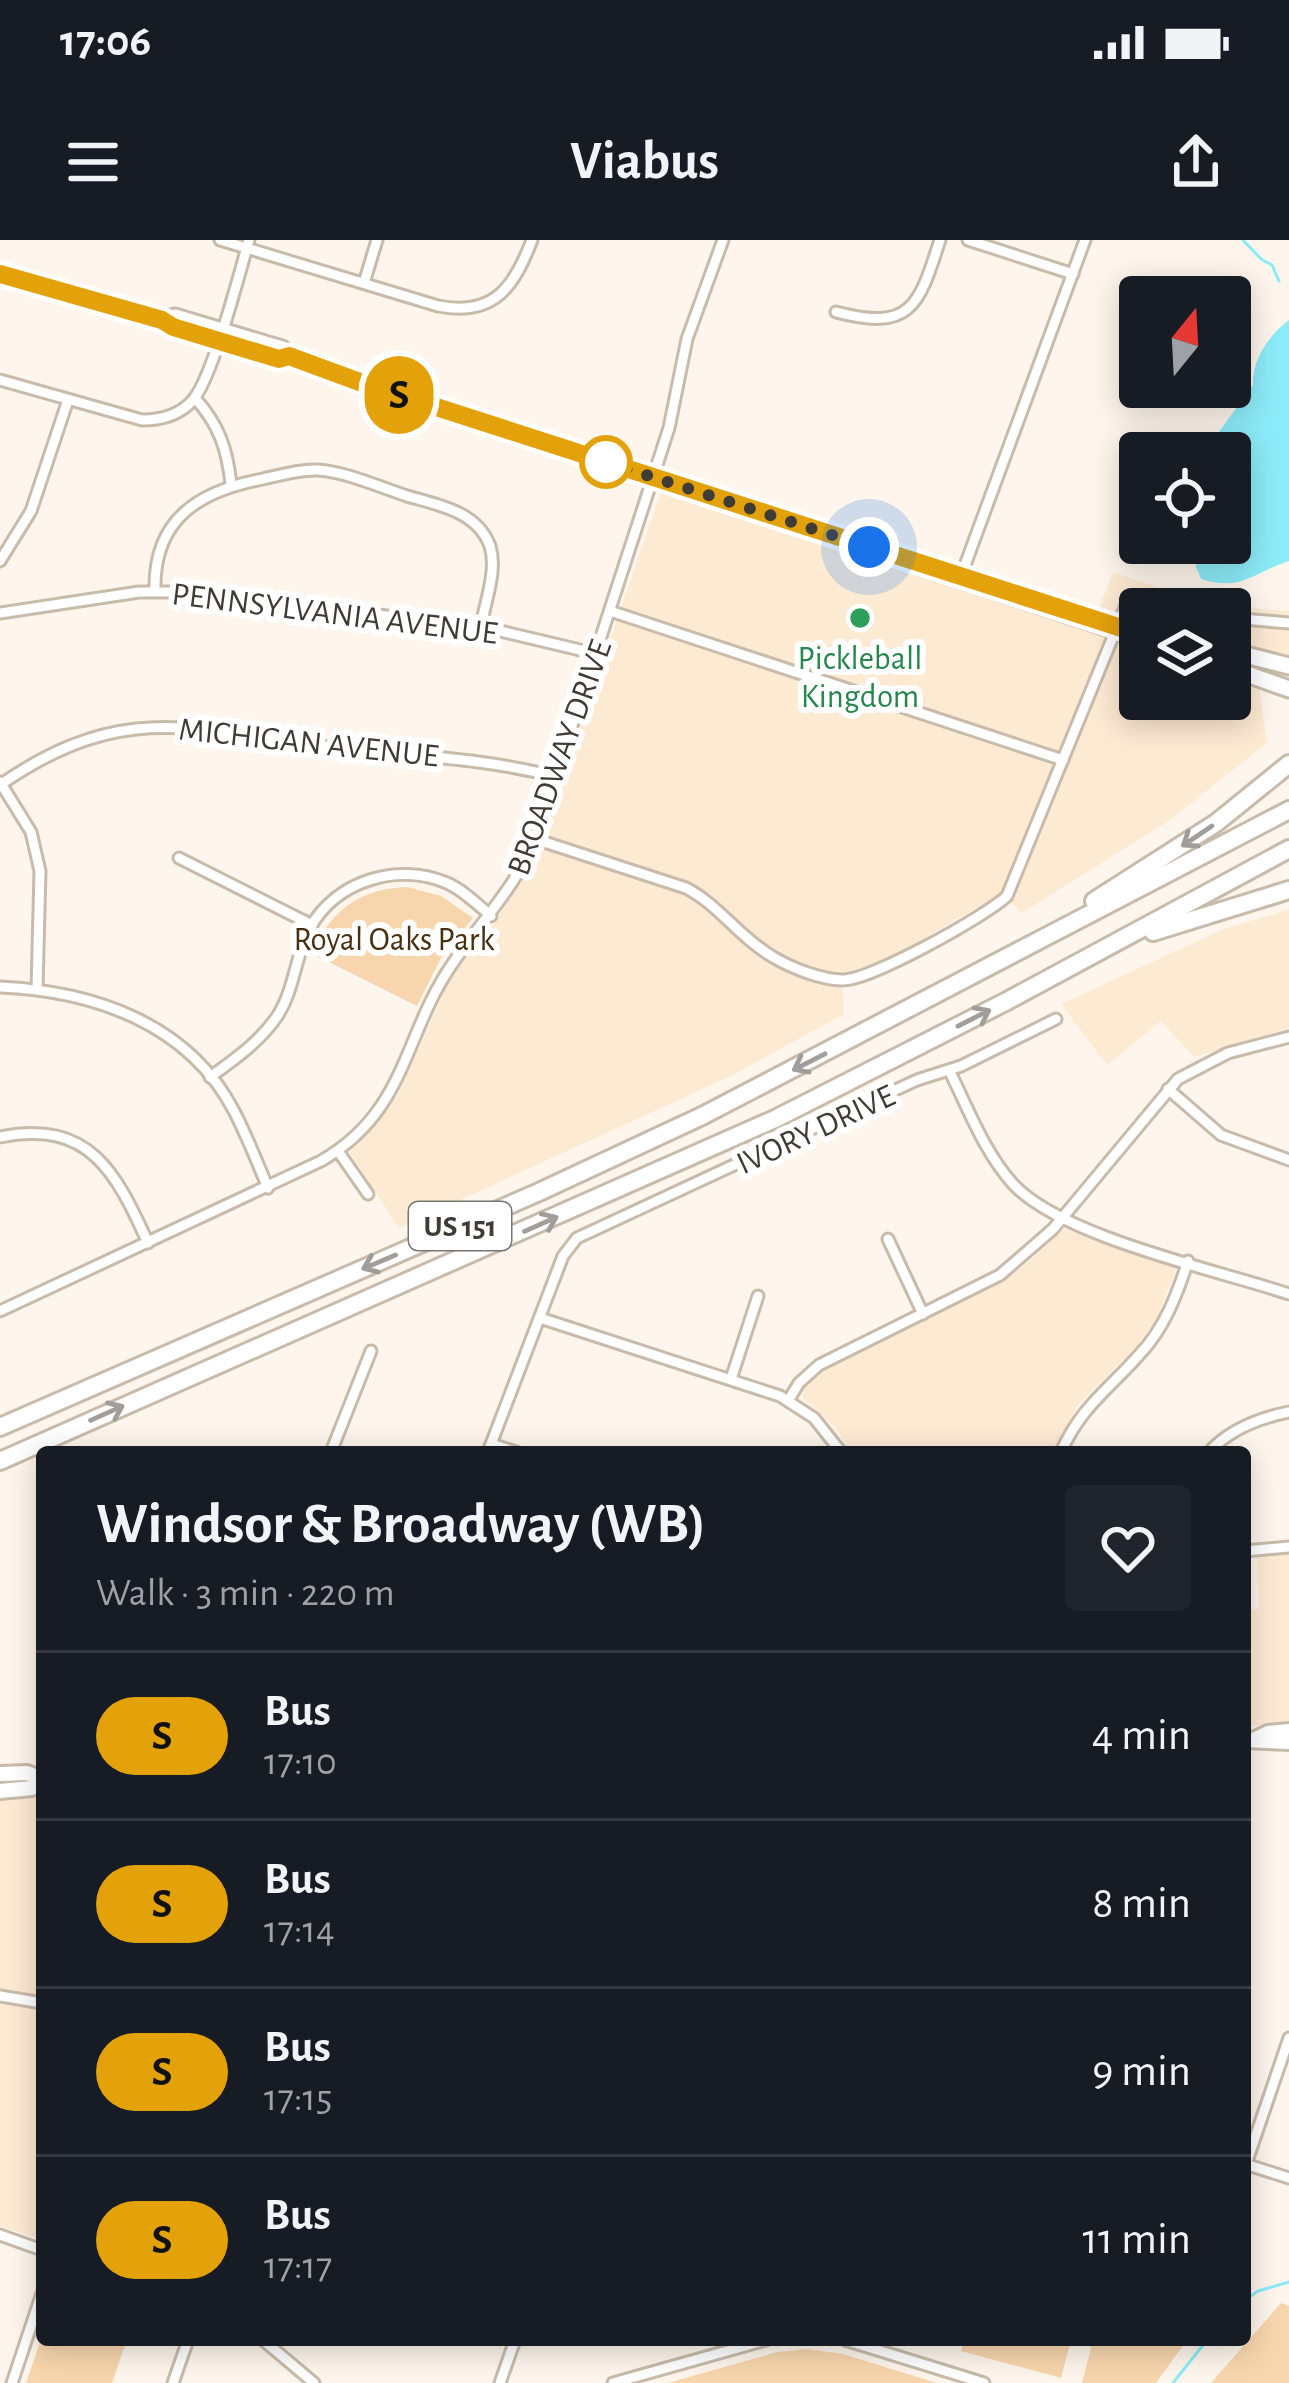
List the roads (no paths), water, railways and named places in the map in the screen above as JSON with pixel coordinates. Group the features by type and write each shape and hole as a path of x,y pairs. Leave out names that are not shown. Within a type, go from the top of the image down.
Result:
{"highway":[{"path":"913,1008 1137,875 1216,823 1289,764"},
{"name":"US 151","path":"0,1427 702,1116 1289,810"},
{"name":"US 151","path":"0,1461 776,1119 1289,849"},
{"path":"1037,984 1159,929 1289,890"}],"main road":[{"path":"0,274 282,349 334,374 1119,631"},
{"path":"1251,656 1289,666"},
{"path":"1251,675 1289,689"},
{"path":"1251,1739 1289,1731"},
{"path":"1251,1740 1289,1742"},
{"path":"0,1774 36,1777"},
{"path":"0,1791 36,1784"}],"street":[{"path":"220,240 248,244 438,306 476,307 514,281 532,240"},
{"path":"364,283 377,240"},
{"name":"BROADWAY DRIVE","path":"0,1311 338,1151 373,1117 395,1086 445,975 518,877 535,838 674,409 687,339 723,240"},
{"path":"836,312 872,321 906,310 924,287 940,240"},
{"path":"968,240 1072,274"},
{"path":"961,576 1085,240"},
{"path":"0,380 130,417 158,420 182,410 195,398 248,244"},
{"path":"195,398 216,421 228,453 232,484"},
{"path":"0,561 31,511 68,400"},
{"path":"155,591 154,568 166,534 189,508 232,484 319,470 464,514 480,530 492,554 481,628"},
{"name":"PENNSYLVANIA AVENUE","path":"0,613 155,591 219,594 481,628 597,654"},
{"path":"610,611 1063,760"},
{"path":"1251,620 1289,623"},
{"path":"535,838 686,888 708,901 725,921 769,955 806,970 844,980 894,962 1007,896 1119,622"},
{"name":"MICHIGAN AVENUE","path":"0,784 65,745 106,732 157,725 336,748 463,757 557,777"},
{"path":"0,784 31,832 40,871 37,989"},
{"path":"178,858 312,925"},
{"path":"210,1077 243,1053 278,1016 312,925 343,892 389,875 421,875 452,885 491,916"},
{"path":"0,987 80,995 124,1010 181,1047 233,1108 268,1188"},
{"name":"IVORY DRIVE","path":"540,1318 562,1256 574,1241 1057,1018"},
{"path":"788,1401 819,1365 1000,1275 1027,1256 1168,1089 1204,1064 1289,1037"},
{"path":"950,1070 1001,1169 1032,1202 1062,1218 1187,1262 1288,1292"},
{"path":"1168,1089 1221,1135 1289,1160"},
{"path":"0,1137 43,1133 92,1153 119,1180 148,1243"},
{"path":"338,1151 368,1194"},
{"path":"888,1239 923,1314"},
{"path":"1065,1446 1090,1403 1139,1356 1161,1325 1187,1262"},
{"path":"731,1379 758,1296"},
{"path":"491,1446 540,1318 788,1401 814,1418 836,1446"},
{"path":"333,1446 371,1351"},
{"path":"1217,1446 1240,1428 1289,1412"},
{"path":"1251,1550 1289,1547"},
{"path":"0,1996 36,2001"},
{"path":"1251,2149 1289,2038"},
{"path":"1251,2166 1289,2178"},
{"path":"0,2235 36,2248"},
{"path":"12,2383 36,2311"},
{"path":"173,2383 186,2346"},
{"path":"276,2346 314,2383"},
{"path":"500,2383 512,2346"},
{"path":"614,2383 745,2346"},
{"path":"864,2346 984,2383"}],"water":[{"path":"1289,320 1289,561 1237,582 1201,579 1196,564 1251,564 1251,432 1219,432 1236,408 1251,408 1255,367 1274,333"}],"waterway":[{"path":"1243,240 1272,265 1279,281"},
{"path":"1251,2296 1289,2282"},
{"path":"1173,2383 1202,2346"}],"place":[{"name":"Pickleball Kingdom","path":"860,618"}],"park label":[{"name":"Royal Oaks Park","path":"394,938"}]}
